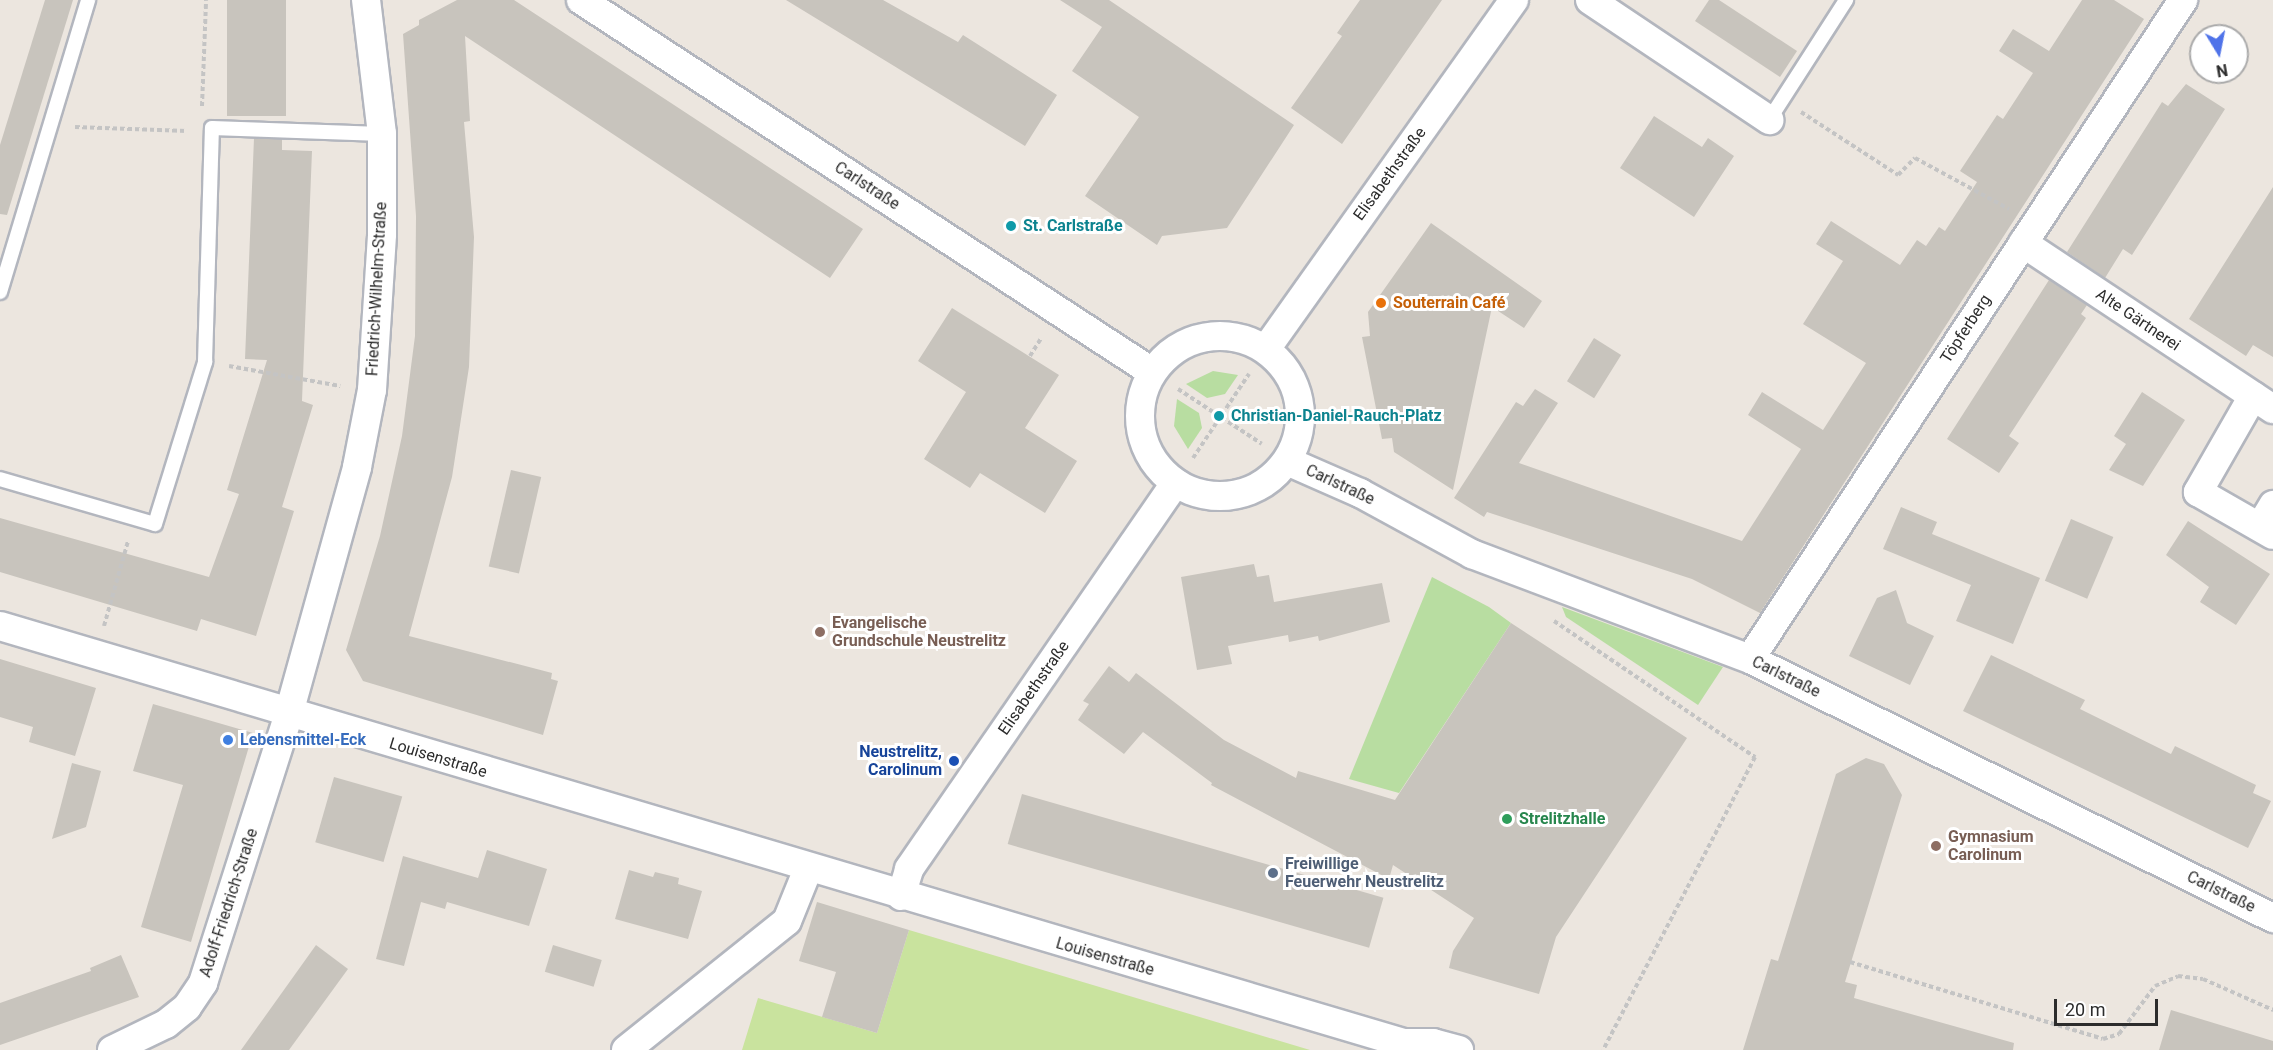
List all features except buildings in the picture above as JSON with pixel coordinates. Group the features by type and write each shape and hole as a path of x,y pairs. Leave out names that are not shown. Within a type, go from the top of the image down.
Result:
{"street":[{"name":"Friedrich-Wilhelm-Straße","path":"290,713 357,467 372,391 379,309 382,134 366,0"},
{"name":"Carlstraße","path":"580,0 1152,372"},
{"name":"Elisabethstraße","path":"1266,349 1514,0"},
{"path":"1590,0 1776,110"},
{"name":"Töpferberg","path":"1750,659 2183,0"},
{"name":"Alte Gärtnerei","path":"2023,243 2263,403 2198,492 2268,522"},
{"path":"1216,334 1242,337 1266,349 1284,365 1296,387 1301,412 1298,438 1287,461 1270,479 1248,492 1223,496 1197,494 1175,483 1156,465 1144,444 1141,427 1142,394 1152,372 1169,352 1191,340 1216,334"},
{"name":"Carlstraße","path":"1287,461 1360,493 1472,554 1750,659 2273,918"},
{"name":"Elisabethstraße","path":"901,896 909,869 1175,483"},
{"name":"Louisenstraße","path":"0,626 1407,1047 1433,1043 1459,1050"},
{"name":"Adolf-Friedrich-Straße","path":"112,1050 166,1024 187,1007 203,983 290,713"},
{"path":"626,1050 787,921 808,869"}],"lane":[{"path":"0,292 88,0"},
{"path":"1776,110 1846,0"},
{"path":"0,479 155,524 205,362 207,130 382,134"}],"path":[{"path":"50,126 207,130 206,0"},
{"path":"1776,110 1898,175 1915,158 2002,206"},
{"path":"205,362 372,391"},
{"path":"1195,454 1245,380"},
{"path":"1183,392 1256,440"},
{"path":"96,655 135,517"},
{"path":"1550,619 1755,758 1603,1050"},
{"path":"1850,962 2103,1039 2119,1034 2155,986 2178,976 2203,979 2273,1010"}],"green space":[{"path":"1213,371 1238,375 1225,394 1207,398 1186,384"},
{"path":"1177,399 1199,413 1202,428 1188,449 1174,426"},
{"path":"1432,577 1489,607 1511,623 1399,793 1349,779"},
{"path":"1562,607 1723,667 1698,705 1566,617"},
{"path":"909,930 1310,1050 742,1050 758,998 877,1033"}],"place":[{"name":"St. Carlstraße","path":"1011,226"},
{"name":"Souterrain Café","path":"1381,303"},
{"name":"Christian-Daniel-Rauch-Platz","path":"1219,416"},
{"name":"Evangelische Grundschule Neustrelitz","path":"820,632"},
{"name":"Lebensmittel-Eck","path":"228,740"},
{"name":"Neustrelitz, Carolinum","path":"954,761"},
{"name":"Strelitzhalle","path":"1507,819"},
{"name":"Gymnasium Carolinum","path":"1936,846"},
{"name":"Freiwillige Feuerwehr Neustrelitz","path":"1273,873"}]}
